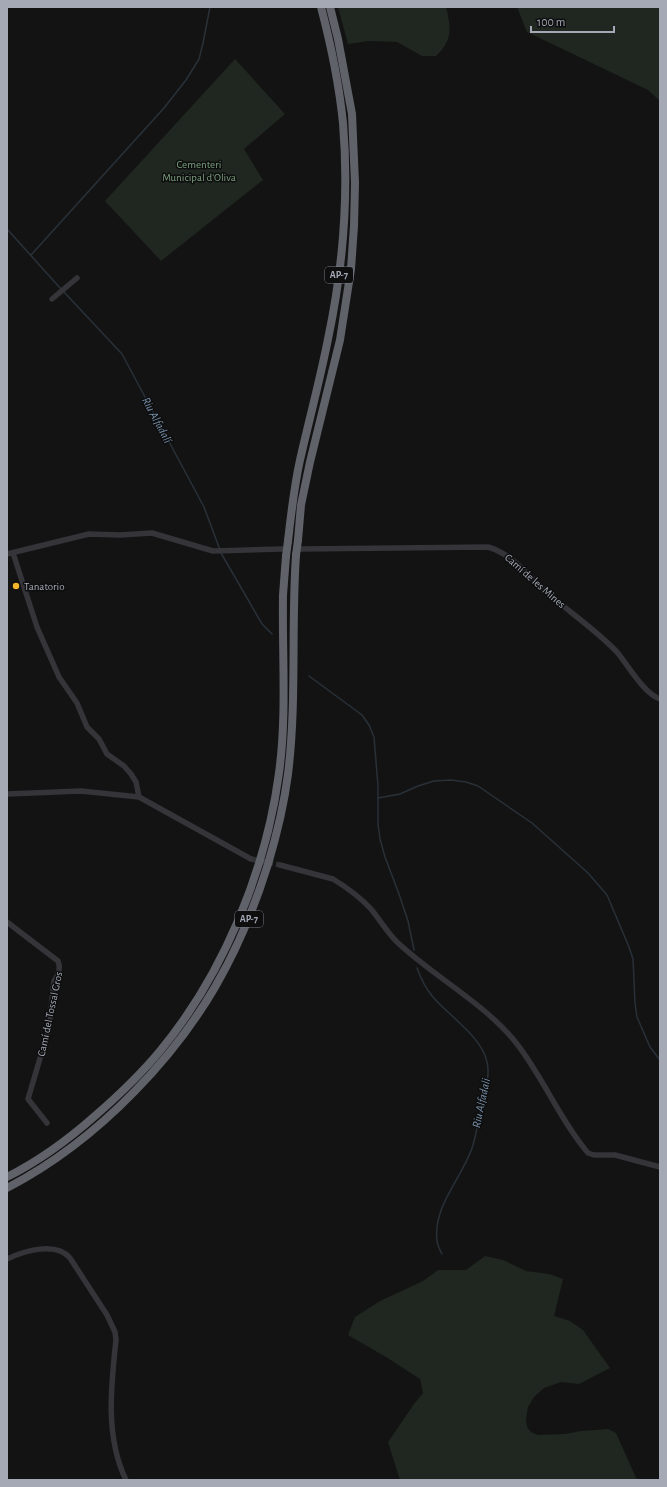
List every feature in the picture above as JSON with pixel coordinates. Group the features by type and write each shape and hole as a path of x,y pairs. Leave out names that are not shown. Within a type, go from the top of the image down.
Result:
{"highway":[{"name":"AP-7","path":"7,1177 22,1170 58,1146 84,1126 114,1099 160,1051 196,1001 219,963 237,925 250,890 265,840 277,791 280,771 283,700 284,552 288,541 292,503 300,462 329,339 344,228 345,181 343,122 328,35 321,7"},
{"name":"AP-7","path":"7,1188 40,1169 77,1144 119,1108 151,1075 178,1043 208,1001 246,928 279,827 288,773 292,725 293,595 299,552 298,540 301,505 340,340 351,269 354,226 355,183 352,114 338,39 330,7"}],"street":[{"path":"54,298 77,278"},
{"path":"139,797 136,782 131,774 124,766 107,754 100,739 88,727 77,703 59,677 37,627 10,553 89,534 120,535 145,532 213,551 284,552"},
{"name":"Camí de les Mines","path":"299,552 488,547 498,550 515,561 548,594 607,642 647,690 660,699"},
{"path":"7,794 81,791 139,797 251,859"},
{"path":"280,865 333,879 340,883 370,909 397,942 504,1029 539,1075 564,1122 588,1153 594,1155 615,1155 660,1167"},
{"name":"Camí del Tossal Gros","path":"7,922 58,961 60,965 60,970 54,985 49,1028 28,1099 47,1123"},
{"path":"7,1259 22,1253 40,1250 51,1249 62,1251 70,1258 107,1314 115,1332 116,1340 111,1388 113,1437 118,1463 126,1480"}],"green space":[{"path":"338,7 446,7 450,28 448,39 442,50 436,56 422,56 397,42 369,41 348,44"},
{"path":"517,7 660,7 660,101 648,90 527,32"},
{"name":"Cementeri Municipal d'Oliva","path":"235,59 285,114 244,149 263,180 161,261 105,201"},
{"path":"485,1256 503,1260 526,1271 549,1274 563,1279 554,1316 570,1321 583,1330 610,1368 579,1384 561,1382 544,1388 534,1397 528,1407 526,1419 527,1427 531,1432 538,1435 565,1434 608,1429 616,1433 637,1480 400,1480 388,1442 423,1393 420,1379 348,1335 355,1317 380,1301 423,1281 438,1270 466,1270"}],"waterway":[{"path":"31,255 164,108 186,80 199,59 210,7"},
{"name":"Riu Alfadalí","path":"7,229 61,289"},
{"name":"Riu Alfadalí","path":"64,292 122,354 204,507 220,550"},
{"name":"Riu Alfadalí","path":"221,553 262,624 272,634"},
{"path":"309,676 362,715 369,725 374,737 380,839 408,921 414,950"},
{"path":"378,798 400,794 434,781 451,780 466,782 478,786 532,823 588,873 607,895 629,947 633,959 637,1017 650,1047 660,1060"},
{"name":"Riu Alfadali","path":"417,968 430,994 472,1035 479,1044 484,1053 488,1067 486,1087 472,1148 462,1170 449,1192 439,1216 437,1240 442,1254"}],"tunnel":[{"path":"251,859 280,865"}],"place":[{"name":"Tanatorio","path":"16,586"}]}
